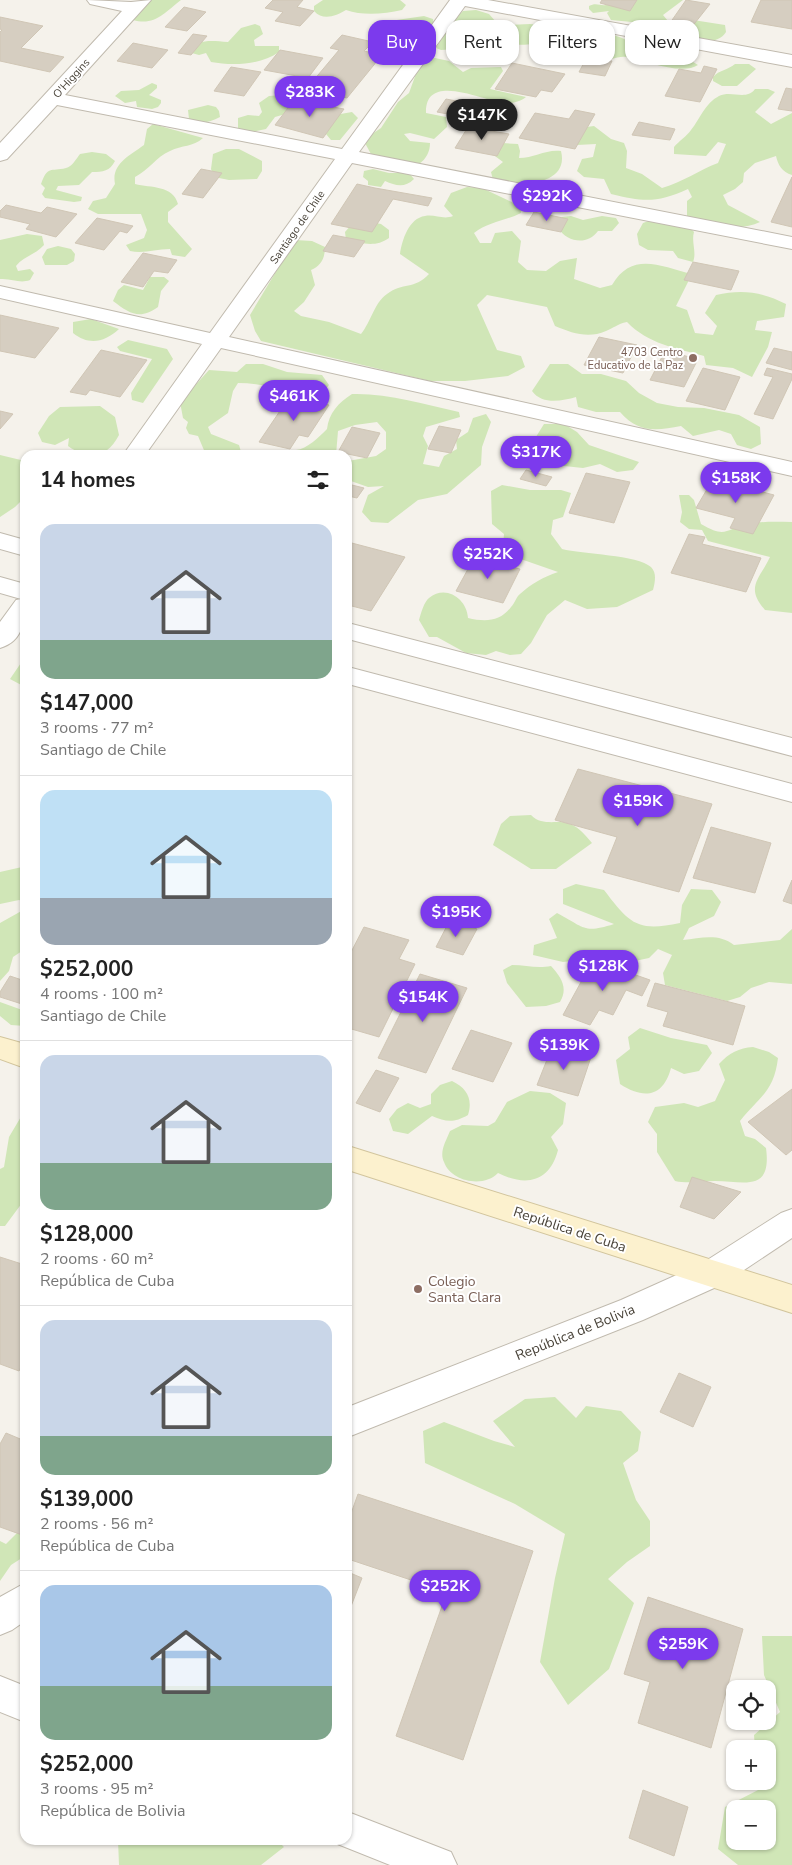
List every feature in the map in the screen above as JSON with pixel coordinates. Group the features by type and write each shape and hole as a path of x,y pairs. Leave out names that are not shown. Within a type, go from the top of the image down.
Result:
{"main road":[{"path":"0,1048 20,1054"},
{"name":"República de Cuba","path":"352,1159 792,1299"}],"street":[{"path":"96,0 138,4"},
{"path":"461,0 792,62"},
{"name":"Santiago de Chile","path":"138,450 347,156 461,0"},
{"name":"O'Higgins","path":"0,155 138,4"},
{"path":"52,98 792,243"},
{"path":"0,292 792,469"},
{"path":"0,541 20,547"},
{"path":"0,585 20,591"},
{"path":"0,640 20,613"},
{"path":"352,632 792,747"},
{"path":"352,677 792,793"},
{"name":"República de Bolivia","path":"352,1420 632,1310 712,1274 792,1222"},
{"path":"0,1618 20,1604"},
{"path":"0,1694 20,1702"},
{"path":"352,1832 438,1865"}],"green space":[{"path":"150,0 181,0 164,14 153,20 133,20 139,7"},
{"path":"323,0 400,0 406,5 402,10 388,13 366,14 346,10 334,16 325,17 314,11 314,6"},
{"path":"683,0 663,15 667,20 611,20 607,13 609,11 593,13 589,9 589,6 594,4 606,5 620,1"},
{"path":"476,10 489,14 494,20 453,20 463,11"},
{"path":"424,16 433,20 397,20"},
{"path":"699,21 725,25 726,32 722,37 716,40 699,40"},
{"path":"255,24 260,26 263,34 254,40 255,46 279,46 279,52 264,60 228,64 211,62 206,53 199,55 188,52 201,42 228,42 241,28"},
{"path":"519,24 529,24 529,44 519,45"},
{"path":"446,32 446,50 436,48"},
{"path":"615,36 625,40 625,57 616,58"},
{"path":"436,58 446,60 446,65 454,65 463,72 471,68 501,67 503,71 490,89 526,97 517,102 508,103 459,92 446,91 436,93 428,100 426,113 446,117 447,127 434,139 410,133 404,134 410,141 430,143 424,160 419,164 372,156 365,143 369,136 381,128 398,102 409,93 419,65 436,65"},
{"path":"735,64 749,64 756,69 737,86 722,86 713,81 715,75"},
{"path":"659,65 698,65 682,69"},
{"path":"152,83 157,85 157,88 149,95 161,100 158,107 152,109 137,107 136,101 125,103 115,96 121,91 139,90"},
{"path":"755,89 768,89 775,92 755,112 771,124 792,113 792,175 781,168 776,156 755,163 744,173 743,182 735,189 723,195 728,205 760,222 743,227 733,227 687,217 687,201 692,197 688,189 659,199 633,199 611,194 604,179 584,177 577,171 582,159 593,157 596,144 577,145 572,129 594,126 611,139 624,143 627,151 626,168 642,174 662,188 677,183 718,163 726,144 718,142 706,156 674,154 674,147 694,126 706,107 714,99 724,94 743,95"},
{"path":"282,95 295,103 289,113 275,117 266,129 251,132 238,129 238,118 248,115 259,116 262,112 259,103 269,96"},
{"path":"208,105 216,107 220,117 201,123 189,119 188,110"},
{"path":"352,112 358,118 340,140 331,140 326,134 335,115"},
{"path":"153,124 203,138 195,143 174,149 165,154 135,177 135,184 161,188 171,193 175,198 178,204 168,212 168,222 192,249 185,257 172,255 170,249 130,251 126,245 144,238 147,230 141,214 98,214 88,209 93,201 106,198 115,184 114,177 118,166 144,145 147,129"},
{"path":"502,143 518,144 519,158 550,151 561,151 562,163 557,172 550,178 539,182 515,183 493,180 491,172 503,162 491,153"},
{"path":"226,149 239,149 262,161 262,171 257,179 229,180 214,177 211,169 213,154"},
{"path":"92,152 106,154 115,161 106,170 92,172 79,185 58,186 56,190 82,197 81,201 74,202 45,198 42,194 45,188 41,184 43,178 50,170 68,167 80,154"},
{"path":"373,169 389,173 409,173 414,179 404,185 385,181 381,187 368,185 368,181 363,177 364,171"},
{"path":"467,187 482,188 520,206 521,213 485,226 474,233 480,243 491,243 495,233 512,231 521,241 518,262 527,270 546,271 560,261 577,258 574,279 600,288 612,285 620,274 638,264 658,265 692,274 676,306 687,310 695,333 713,335 717,326 705,313 716,295 726,293 744,292 761,294 777,300 786,304 784,317 757,321 755,330 772,332 768,347 752,377 733,368 706,365 704,356 673,348 653,340 627,322 593,335 580,334 555,326 547,307 487,295 477,305 497,350 521,356 525,367 508,376 465,381 430,381 261,341 255,331 250,315 295,240 312,241 325,247 322,261 311,270 315,285 304,302 294,311 301,316 329,322 361,334 379,302 387,294 398,288 418,282 429,274 400,254 407,230 415,221 425,216 453,216 444,206 451,193"},
{"path":"571,216 583,220 602,216 616,218 619,223 612,231 598,231 588,239 577,240 566,236 558,228 562,217"},
{"path":"660,217 685,222 694,232 693,262 678,258 673,251 648,250 639,245 637,234 643,223"},
{"path":"371,222 381,224 389,230 389,238 373,244 346,240 345,232 352,224"},
{"path":"27,234 42,236 44,245 16,266 18,271 30,269 34,273 30,280 0,279 0,240"},
{"path":"58,246 71,249 75,254 74,261 67,265 45,265 42,257 47,249"},
{"path":"150,277 164,277 169,281 161,291 158,307 152,311 135,314 113,301 118,290 124,285 143,290"},
{"path":"91,319 119,329 108,337 97,341 85,340 73,333 73,322"},
{"path":"128,340 167,349 173,359 143,403 132,400 131,393 152,359 120,351 117,347"},
{"path":"246,364 263,364 287,372 322,375 329,385 321,395 238,383 233,391 228,413 208,427 211,434 239,445 240,450 204,450 198,436 189,434 186,428 188,422 183,418 180,402 209,370 237,372"},
{"path":"550,364 568,364 582,374 601,374 626,381 639,393 657,403 678,407 704,408 739,415 760,427 761,444 751,449 737,445 731,434 719,430 693,436 681,426 648,429 634,424 620,412 596,412 578,407 576,397 559,401 541,398 532,391"},
{"path":"352,394 379,395 459,412 460,417 426,427 423,436 428,446 423,464 439,467 444,456 457,449 456,440 468,432 473,418 486,414 491,422 482,447 481,465 447,494 418,500 388,523 371,522 362,512 368,495 384,486 368,487 352,481 352,460 376,456 386,449 386,432 377,422 355,425 338,431 336,450 296,450 313,442 327,429 330,418 342,401"},
{"path":"100,406 115,417 119,435 108,450 74,450 68,446 69,438 55,445 42,442 38,433 49,416 60,407"},
{"path":"544,424 564,424 577,432 589,445 639,462 633,470 617,472 600,464 583,468 564,466 550,455 549,448 534,440"},
{"path":"0,455 20,460 20,502 0,517"},
{"path":"502,485 530,490 561,490 571,493 563,517 553,520 551,534 562,549 622,557 644,563 651,567 655,575 653,590 617,607 587,609 565,600 547,615 531,643 521,654 510,655 496,651 486,655 466,653 437,637 429,637 419,620 426,602 436,594 449,593 455,596 464,605 468,618 492,620 507,612 519,595 528,587 558,572 512,556 494,555 492,549 503,545 504,534 492,524 491,491"},
{"path":"679,495 689,495 694,500 701,524 716,531 721,532 759,522 792,522 792,613 765,610 756,595 755,589 758,578 770,557 708,541 702,530 689,529 680,522 682,512"},
{"path":"20,664 20,684 10,679"},
{"path":"531,815 540,821 573,825 592,843 556,869 531,869 493,845 501,824 510,816"},
{"path":"20,867 20,900 0,904 0,872"},
{"path":"576,884 604,890 628,918 636,923 654,926 680,923 682,905 691,889 712,890 721,902 714,916 689,928 683,940 716,938 728,941 734,945 780,940 792,929 792,984 769,982 751,988 740,997 727,1001 665,985 663,973 672,955 658,949 649,958 630,962 604,957 563,962 533,955 534,945 557,938 549,919 557,913 589,929 614,924 563,904 563,889"},
{"path":"20,912 20,952 13,957 9,971 0,981 0,923"},
{"path":"512,965 551,966 563,983 564,992 560,1002 546,1006 526,1007 507,983 503,970"},
{"path":"0,1002 20,1009 20,1026 11,1025 0,1016"},
{"path":"640,1028 671,1038 707,1045 712,1053 699,1071 684,1074 671,1068 663,1085 651,1093 628,1089 620,1084 616,1060 630,1049 628,1037"},
{"path":"753,1047 769,1052 778,1058 769,1087 740,1121 745,1136 755,1139 766,1148 767,1162 765,1172 754,1181 745,1182 675,1181 657,1152 657,1134 648,1122 655,1107 684,1103 698,1107 715,1101 725,1080 719,1064 734,1052"},
{"path":"452,1081 462,1087 468,1095 470,1104 468,1115 450,1121 432,1116 408,1134 393,1131 389,1119 397,1109 408,1103 420,1108 431,1104 431,1094 440,1085"},
{"path":"530,1091 550,1093 566,1103 563,1124 551,1137 558,1150 549,1169 536,1179 527,1180 518,1180 498,1173 492,1178 485,1180 468,1181 453,1174 444,1162 442,1154 450,1131 462,1125 488,1126 495,1122 507,1102"},
{"path":"20,1118 20,1206 5,1226 0,1226 0,1169 4,1167 9,1137"},
{"path":"555,1397 576,1418 586,1406 621,1411 641,1432 638,1451 623,1463 636,1500 650,1521 650,1546 627,1562 608,1579 634,1603 609,1669 568,1705 540,1662 565,1534 515,1504 425,1463 423,1431 444,1422 515,1447 493,1421 525,1399"},
{"path":"20,1530 20,1559 11,1565 0,1581 0,1541 6,1544"},
{"path":"762,1636 792,1636 792,1865 738,1865 718,1849 726,1806 726,1850 776,1850 776,1800 739,1800 758,1790 776,1790 776,1740 754,1740 754,1735 760,1730 776,1730 776,1716 780,1712 776,1703 776,1680 766,1680 764,1675"},
{"path":"118,1845 282,1845 284,1847 261,1865 119,1865"}],"building":[{"path":"273,0 303,0 297,7 314,11 300,26 275,21 283,12 265,8"},
{"path":"602,0 637,0 630,11 600,3"},
{"path":"686,0 710,4 697,20 672,20"},
{"path":"761,0 792,0 792,29 751,22"},
{"path":"184,7 206,12 187,31 165,27"},
{"path":"0,17 43,26 21,48 64,57 50,72 0,61 0,32 2,30 0,29"},
{"path":"193,34 207,36 191,55 178,53"},
{"path":"342,35 368,41 368,47 364,51 368,52 368,65 374,65 347,98 329,94 335,86 313,81 339,50 330,48"},
{"path":"133,43 168,50 152,68 117,61"},
{"path":"280,50 323,58 308,78 264,70"},
{"path":"519,64 565,74 552,92 541,90 536,97 495,89 511,65"},
{"path":"583,65 610,65 605,76 579,72"},
{"path":"704,66 717,69 700,102 665,96 679,69 701,73"},
{"path":"231,67 261,72 244,96 214,91"},
{"path":"786,88 792,89 792,111 778,109"},
{"path":"446,99 483,106 474,119 437,112"},
{"path":"294,100 344,109 323,138 275,125"},
{"path":"575,110 595,114 575,149 519,138 535,113 569,119"},
{"path":"639,122 675,129 670,140 632,135"},
{"path":"468,127 509,134 497,156 455,148"},
{"path":"201,169 222,173 203,198 182,194"},
{"path":"792,177 792,227 771,222"},
{"path":"357,184 432,198 428,206 393,199 372,232 331,224"},
{"path":"6,205 41,213 47,207 77,214 56,237 26,229 30,224 0,217 0,211"},
{"path":"534,212 568,219 561,232 526,225"},
{"path":"97,218 133,226 127,233 120,231 104,250 75,243"},
{"path":"333,235 365,241 354,257 323,251"},
{"path":"143,253 177,260 168,273 154,271 143,287 121,282"},
{"path":"693,262 739,271 731,290 684,280"},
{"path":"0,315 59,328 35,358 0,351"},
{"path":"599,337 637,345 623,373 584,365"},
{"path":"774,348 792,352 792,370 766,363"},
{"path":"101,350 147,360 120,397 90,390 86,395 70,392"},
{"path":"665,351 698,359 684,387 650,380"},
{"path":"703,368 740,377 725,410 686,401"},
{"path":"767,368 792,374 792,379 773,419 754,414 773,377 764,375"},
{"path":"290,396 329,405 308,437 299,435 290,449 259,442"},
{"path":"0,411 13,414 0,429"},
{"path":"439,426 461,430 451,453 428,449"},
{"path":"352,427 380,433 367,458 352,455 352,450 339,450"},
{"path":"526,470 552,477 546,486 520,479"},
{"path":"586,473 630,482 614,523 569,513"},
{"path":"713,479 774,495 753,534 730,528 735,518 696,508"},
{"path":"352,485 364,488 357,498 352,497"},
{"path":"689,534 705,537 702,544 761,558 746,592 671,573"},
{"path":"352,543 405,557 371,611 352,606"},
{"path":"474,558 520,569 503,603 456,591"},
{"path":"578,769 712,804 679,892 603,872 617,837 555,820"},
{"path":"711,827 771,843 755,893 693,878"},
{"path":"792,880 792,904 783,901"},
{"path":"450,920 477,929 463,955 436,947"},
{"path":"364,927 409,940 399,959 415,964 379,1037 352,1029 352,950"},
{"path":"593,960 650,980 642,996 626,990 613,1015 599,1010 590,1025 563,1015"},
{"path":"420,974 467,988 426,1073 378,1058"},
{"path":"10,976 20,979 20,1003 0,997 0,992"},
{"path":"655,983 745,1006 733,1045 663,1026 668,1012 647,1006"},
{"path":"471,1030 512,1043 493,1082 452,1069"},
{"path":"552,1047 591,1057 578,1096 537,1085"},
{"path":"376,1070 399,1078 380,1112 356,1103"},
{"path":"792,1089 792,1150 786,1155 748,1122"},
{"path":"692,1177 741,1192 714,1219 680,1207"},
{"path":"0,1257 20,1263 20,1369 19,1371 0,1364"},
{"path":"679,1373 711,1387 693,1427 660,1412"},
{"path":"6,1433 20,1439 20,1534 0,1527 0,1444"},
{"path":"358,1494 533,1551 463,1760 396,1736 447,1592 352,1560 352,1511"},
{"path":"352,1574 362,1578 352,1604"},
{"path":"648,1597 743,1629 729,1680 726,1680 726,1692 711,1748 638,1723 650,1682 624,1674"},
{"path":"643,1790 688,1807 674,1856 629,1838"}],"place":[{"name":"4703 Centro Educativo de la Paz","path":"693,358"},
{"name":"Colegio Santa Clara","path":"418,1289"}]}
